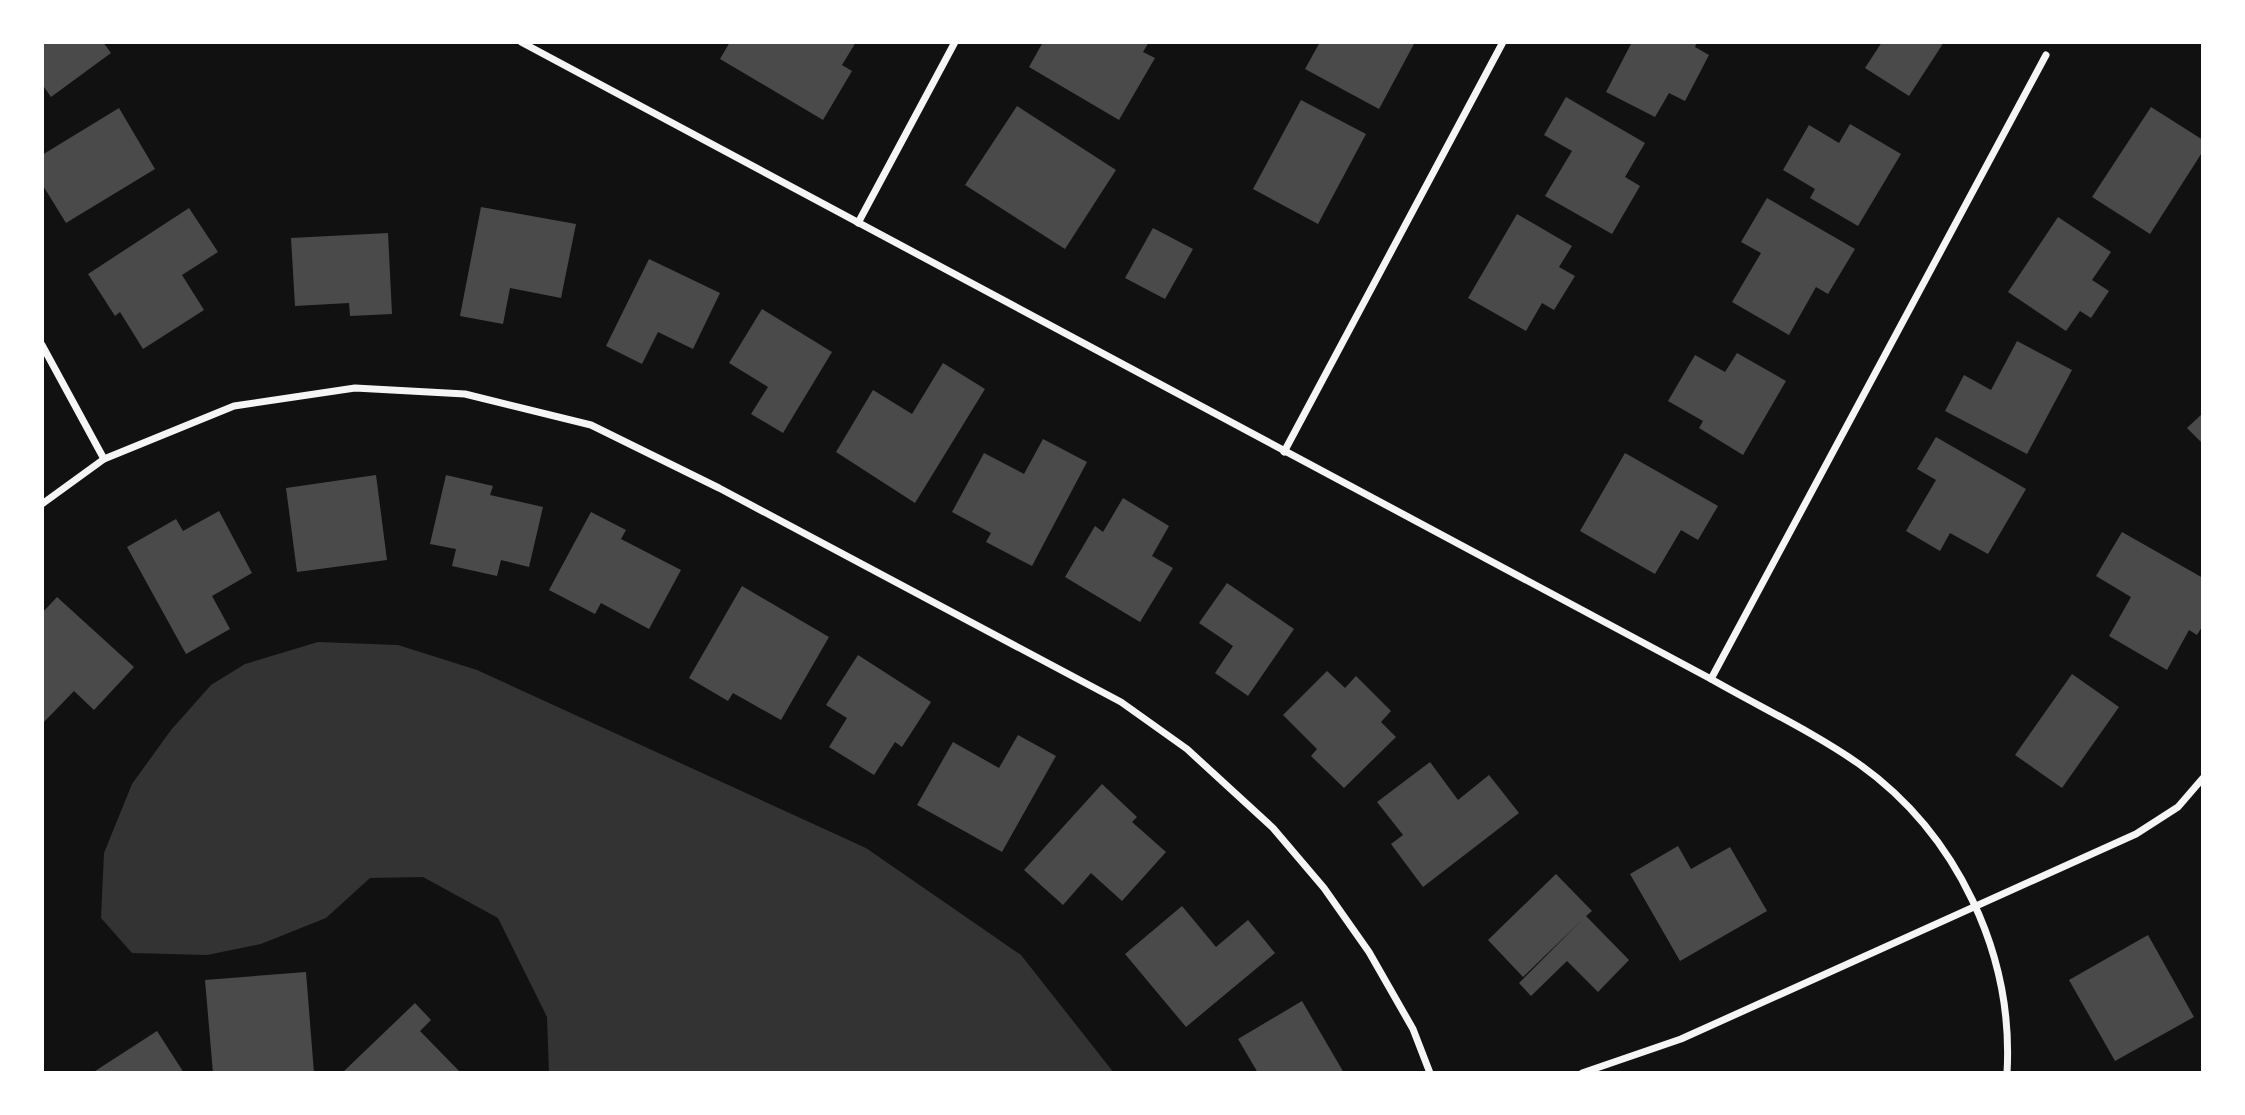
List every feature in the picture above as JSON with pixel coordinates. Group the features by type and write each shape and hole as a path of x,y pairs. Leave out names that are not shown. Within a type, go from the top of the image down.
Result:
{"street":[{"path":"521,42 1711,680 1825,743 1873,775 1914,814 1934,839 1976,906 1993,948 2003,995 2008,1043 2007,1073"},
{"path":"858,223 956,42"},
{"path":"1284,452 1503,42"},
{"path":"1711,680 2046,55"},
{"path":"42,345 104,459"},
{"path":"42,504 104,459 234,406 355,388 465,394 591,425 719,488 1121,702 1187,749 1273,828 1324,888 1369,953 1413,1029 1430,1073"},
{"path":"1582,1073 1681,1039 2136,834 2178,807 2203,778"}],"shaded area":[{"path":"318,642 398,645 477,670 866,848 1021,955 1114,1073 549,1073 547,1017 498,918 423,877 370,878 326,918 261,944 207,955 132,953 101,918 104,853 132,784 171,730 211,685 245,664"}],"building":[{"path":"42,42 103,42 111,53 51,97 42,84"},
{"path":"730,42 856,42 842,65 852,71 823,120 720,59"},
{"path":"1043,42 1149,42 1143,52 1155,58 1119,120 1029,67"},
{"path":"1320,42 1415,42 1379,109 1305,69"},
{"path":"1632,42 1697,42 1695,47 1709,55 1685,101 1669,93 1655,117 1606,92"},
{"path":"1882,42 1944,42 1909,96 1865,68"},
{"path":"1566,97 1645,143 1625,177 1640,186 1612,234 1545,196 1572,151 1544,135"},
{"path":"1301,100 1366,134 1318,224 1253,189"},
{"path":"1017,106 1116,170 1065,249 965,185"},
{"path":"2151,107 2203,140 2203,151 2150,234 2092,197"},
{"path":"119,108 155,169 66,223 42,184 42,155"},
{"path":"1850,124 1901,154 1858,226 1810,198 1815,189 1783,170 1809,125 1839,143"},
{"path":"1767,198 1855,249 1828,294 1816,287 1789,335 1732,302 1761,253 1741,242"},
{"path":"481,207 576,224 561,298 510,288 503,324 460,316"},
{"path":"189,208 218,252 182,275 204,310 143,349 120,312 115,316 88,274"},
{"path":"1517,214 1572,246 1559,267 1575,276 1554,310 1542,303 1526,331 1468,298"},
{"path":"2058,217 2111,252 2092,280 2109,291 2091,318 2080,311 2066,331 2008,292"},
{"path":"1153,228 1193,249 1165,299 1125,278"},
{"path":"388,233 392,314 350,316 349,303 295,306 291,238"},
{"path":"649,259 720,293 693,349 658,332 642,364 606,346"},
{"path":"762,309 832,352 783,433 751,414 768,387 729,363"},
{"path":"2017,341 2072,370 2027,454 1945,411 1964,375 1991,390"},
{"path":"1737,353 1786,381 1743,455 1699,428 1703,421 1668,401 1695,355 1725,372"},
{"path":"943,363 985,389 915,503 836,452 873,390 912,414"},
{"path":"2203,413 2203,444 2187,428"},
{"path":"1936,437 2026,489 1988,554 1950,533 1940,551 1906,531 1936,480 1917,469"},
{"path":"1043,439 1087,462 1032,566 986,542 991,533 952,512 984,453 1024,474"},
{"path":"1625,453 1718,506 1698,540 1681,530 1655,574 1580,531"},
{"path":"376,475 387,560 297,572 286,488"},
{"path":"446,475 493,486 490,495 543,507 529,567 501,560 497,576 452,566 456,549 430,544"},
{"path":"1123,498 1169,526 1152,556 1173,568 1140,622 1065,577 1095,526 1103,532"},
{"path":"219,511 252,573 212,596 230,629 186,654 127,547 176,519 183,531"},
{"path":"591,512 626,530 621,539 681,570 649,629 601,603 595,614 549,590"},
{"path":"2122,532 2203,578 2203,625 2197,635 2189,630 2167,670 2109,636 2131,597 2096,576"},
{"path":"1227,583 1294,629 1248,696 1215,673 1233,646 1199,623"},
{"path":"742,586 829,637 781,720 733,693 728,701 689,678"},
{"path":"57,597 134,667 94,710 74,691 42,724 42,613"},
{"path":"858,655 931,702 902,747 895,742 874,775 829,747 847,718 826,705"},
{"path":"1327,671 1345,688 1356,676 1391,711 1381,722 1396,737 1344,788 1311,756 1317,749 1283,715"},
{"path":"2072,674 2119,707 2062,788 2015,755"},
{"path":"1018,735 1056,756 1002,852 917,805 953,742 999,768"},
{"path":"1430,762 1458,800 1489,775 1519,813 1423,887 1391,844 1403,835 1377,802"},
{"path":"1102,784 1137,817 1132,822 1166,852 1122,901 1091,873 1063,905 1024,870"},
{"path":"1678,846 1691,869 1730,847 1767,911 1680,961 1630,874"},
{"path":"1556,874 1592,911 1586,916 1629,960 1598,992 1567,961 1531,996 1519,983 1582,920 1523,977 1488,940"},
{"path":"1182,906 1216,947 1248,920 1275,953 1186,1027 1125,954"},
{"path":"2148,935 2194,1017 2115,1061 2069,980"},
{"path":"306,972 314,1073 213,1073 205,980"},
{"path":"1302,1001 1344,1073 1258,1073 1238,1039"},
{"path":"415,1003 431,1020 420,1031 461,1073 342,1073"},
{"path":"157,1031 184,1073 92,1073"}]}
